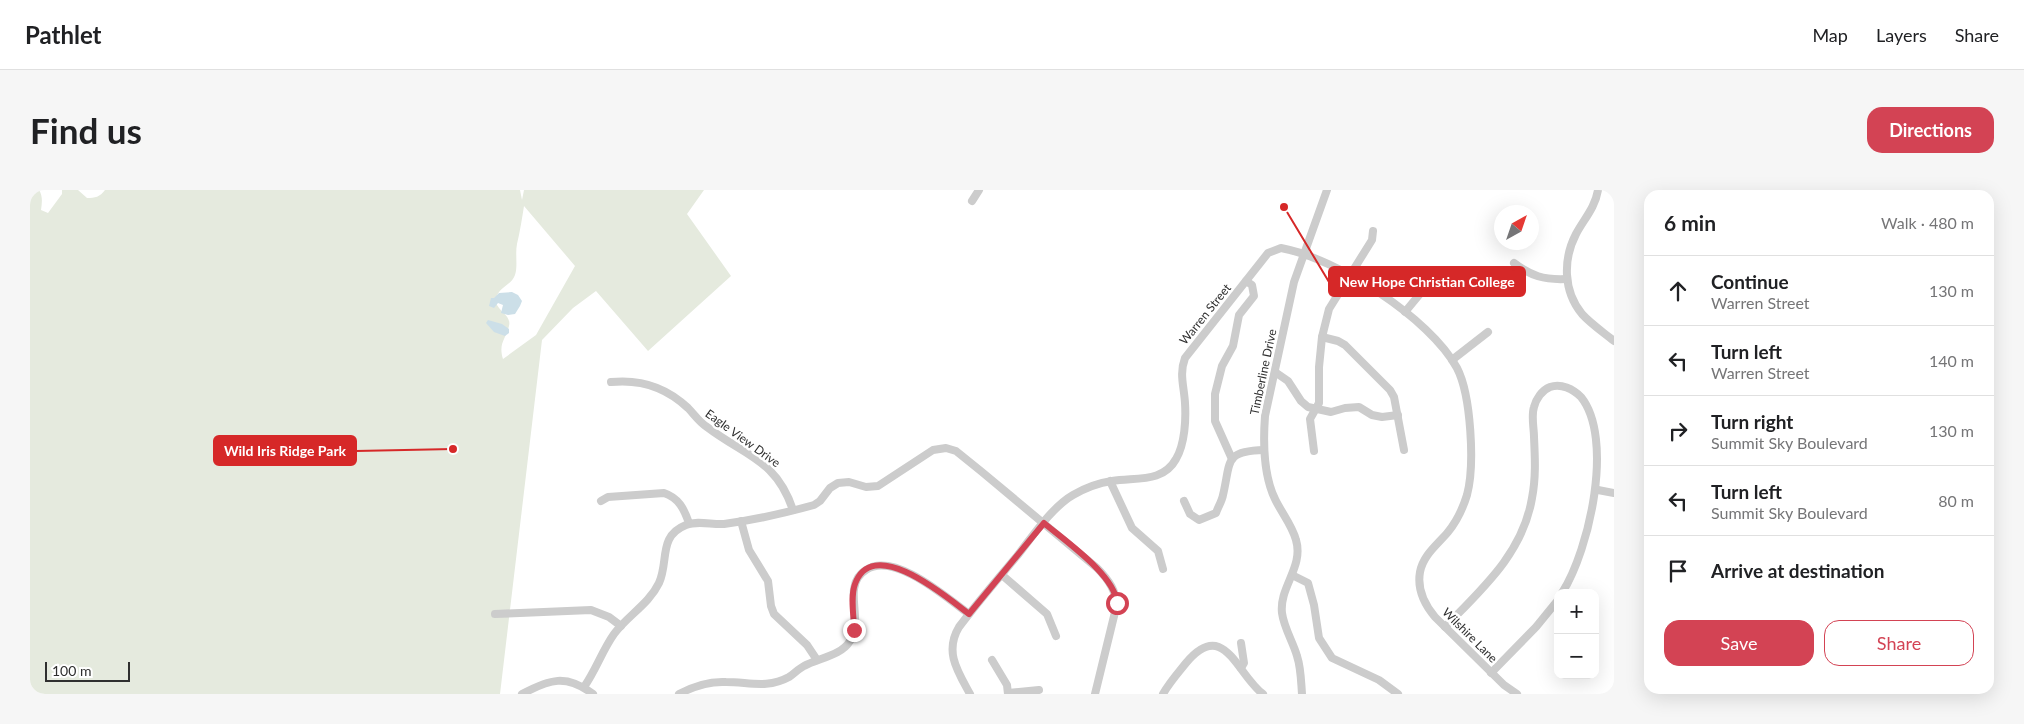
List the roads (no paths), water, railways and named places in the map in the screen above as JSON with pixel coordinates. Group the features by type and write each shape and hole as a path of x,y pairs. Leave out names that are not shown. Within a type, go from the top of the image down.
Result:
{"street":[{"path":"972,202 979,190"},
{"path":"1303,254 1327,190"},
{"path":"1598,190 1592,209 1572,243 1568,255 1566,279 1575,303 1581,312 1614,341"},
{"path":"1314,451 1310,419 1319,403 1319,367 1322,337 1329,309 1373,238 1373,232"},
{"name":"Warren Street","path":"970,694 955,666 951,650 956,632 969,614 1044,523 1070,497 1088,488 1110,481 1156,477 1165,473 1177,458 1183,432 1185,402 1181,368 1185,358 1268,253 1274,249 1281,248 1303,254"},
{"name":"Wilshire Lane","path":"1303,254 1350,275 1376,290 1405,312 1429,334 1452,360 1462,379 1467,401 1469,484 1459,515 1448,532 1424,560 1419,579 1420,591 1426,605 1445,627 1491,673 1517,694"},
{"name":"Timberline Drive","path":"1302,694 1298,657 1286,628 1282,612 1284,596 1296,566 1296,540 1274,497 1268,480 1264,450 1265,416 1294,282 1303,254"},
{"path":"1514,263 1536,277 1547,280 1566,279"},
{"path":"1232,459 1215,421 1215,394 1222,366 1232,346 1239,315 1254,296 1252,285 1246,281"},
{"path":"1405,312 1429,284"},
{"path":"1452,360 1488,332"},
{"path":"1322,337 1345,345 1376,376 1394,398 1404,450"},
{"path":"1275,372 1288,381 1301,401 1308,407 1331,412 1359,407 1372,415 1382,417 1398,415"},
{"name":"Eagle View Drive","path":"611,382 627,380 649,384 676,398 707,428 772,472 788,493 793,510"},
{"path":"1445,627 1510,557 1520,538 1530,509 1534,480 1534,405 1538,398 1552,387 1561,386 1570,389 1586,401 1596,418 1600,436 1601,464 1598,490 1587,542 1576,569 1564,589"},
{"path":"584,687 593,674 608,643 621,626 645,603 656,589 663,572 664,551 676,531 689,524 724,524 816,504 830,488 841,482 866,487 878,486 933,450 946,448 961,456 1044,523 1101,573 1115,593 1116,608 1095,694"},
{"path":"1184,501 1190,514 1199,520 1216,513 1223,496 1228,463 1236,455 1246,450 1264,450"},
{"path":"1110,481 1132,528 1158,551 1163,568"},
{"path":"1598,490 1614,493"},
{"path":"600,501 608,497 664,493 672,496 680,503 689,524"},
{"path":"741,521 749,550 768,580 771,606 774,614 807,645 816,660"},
{"path":"679,694 710,682 734,682 757,686 772,684 789,678 802,667 816,660 840,651 851,640 854,630 854,588 860,576 870,568 884,567 910,573 928,583 969,614"},
{"path":"1002,575 1047,614 1056,636"},
{"path":"1292,575 1308,583 1314,605 1319,638 1332,658 1379,680 1398,694"},
{"path":"1491,673 1554,605"},
{"path":"495,614 591,610 609,617 621,626"},
{"path":"1241,643 1244,663 1241,668"},
{"path":"1163,694 1197,651 1210,646 1220,648 1230,654 1260,692 1249,694"},
{"path":"992,660 1007,685 1008,693 1039,690"},
{"path":"522,694 554,680 567,681 584,687 593,694"}],"place":[{"name":"New Hope Christian College","path":"1284,207"},
{"name":"Wild Iris Ridge Park","path":"453,449"}]}
